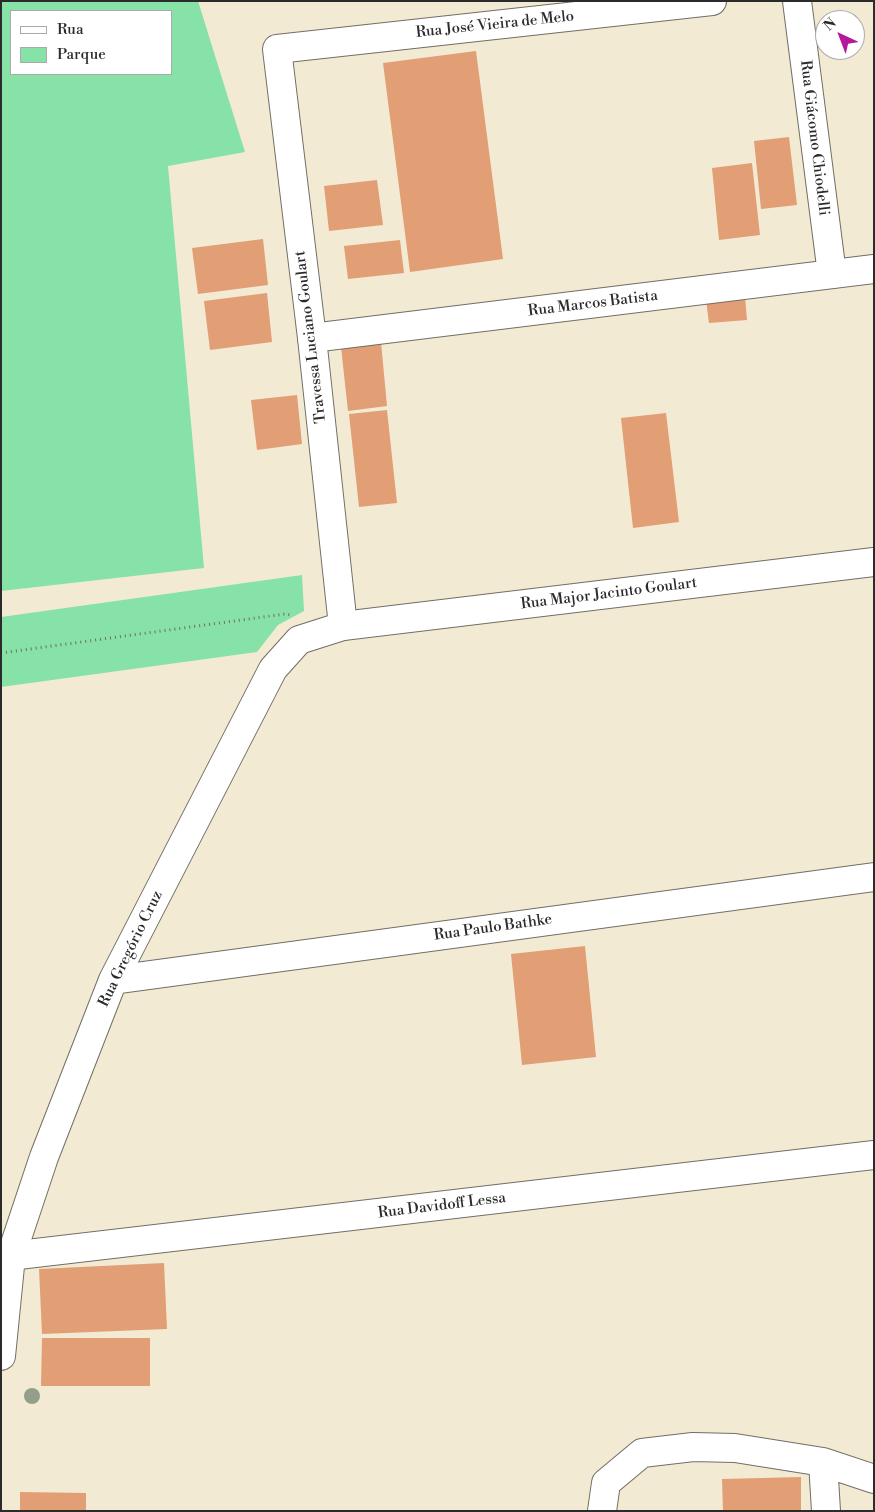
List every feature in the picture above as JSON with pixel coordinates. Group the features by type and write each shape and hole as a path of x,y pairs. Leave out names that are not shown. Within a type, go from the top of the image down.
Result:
{"street":[{"name":"Rua José Vieira de Melo","path":"277,49 712,1"},
{"name":"Rua Giácomo Chiodelli","path":"797,1 832,274"},
{"name":"Travessa Luciano Goulart","path":"277,49 312,338 343,626"},
{"name":"Rua Marcos Batista","path":"312,338 874,269"},
{"name":"Rua Major Jacinto Goulart","path":"343,626 874,562"},
{"name":"Rua Gregório Cruz","path":"1,1356 6,1257 113,980 273,669 299,640 343,626"},
{"name":"Rua Paulo Bathke","path":"113,980 874,877"},
{"name":"Rua Davidoff Lessa","path":"6,1257 874,1155"},
{"path":"602,1511 606,1483 642,1453 693,1447 735,1448 824,1462 874,1479"},
{"path":"824,1462 826,1511"}],"path":[{"path":"1,652 285,614 295,616"}],"green space":[{"path":"1,1 198,1 245,152 168,166 204,568 1,591"},
{"path":"302,575 304,611 278,625 257,652 1,687 1,617"}],"building":[{"path":"476,51 503,259 410,272 383,63"},
{"path":"789,137 797,205 761,209 754,141"},
{"path":"752,163 760,235 719,240 712,168"},
{"path":"377,180 383,225 329,231 324,186"},
{"path":"263,239 268,285 198,294 192,248"},
{"path":"400,240 404,273 348,279 344,246"},
{"path":"267,293 272,342 210,350 204,301"},
{"path":"745,296 747,320 709,323 706,300"},
{"path":"381,342 387,406 348,411 341,347"},
{"path":"297,395 302,444 257,450 251,400"},
{"path":"387,410 397,503 359,507 349,414"},
{"path":"666,413 679,522 633,528 621,418"},
{"path":"585,946 596,1057 522,1065 511,954"},
{"path":"164,1263 167,1329 42,1334 39,1269"},
{"path":"42,1338 150,1338 150,1386 41,1386"},
{"path":"801,1477 801,1511 723,1511 722,1479"},
{"path":"20,1492 86,1493 86,1511 20,1511"}]}
